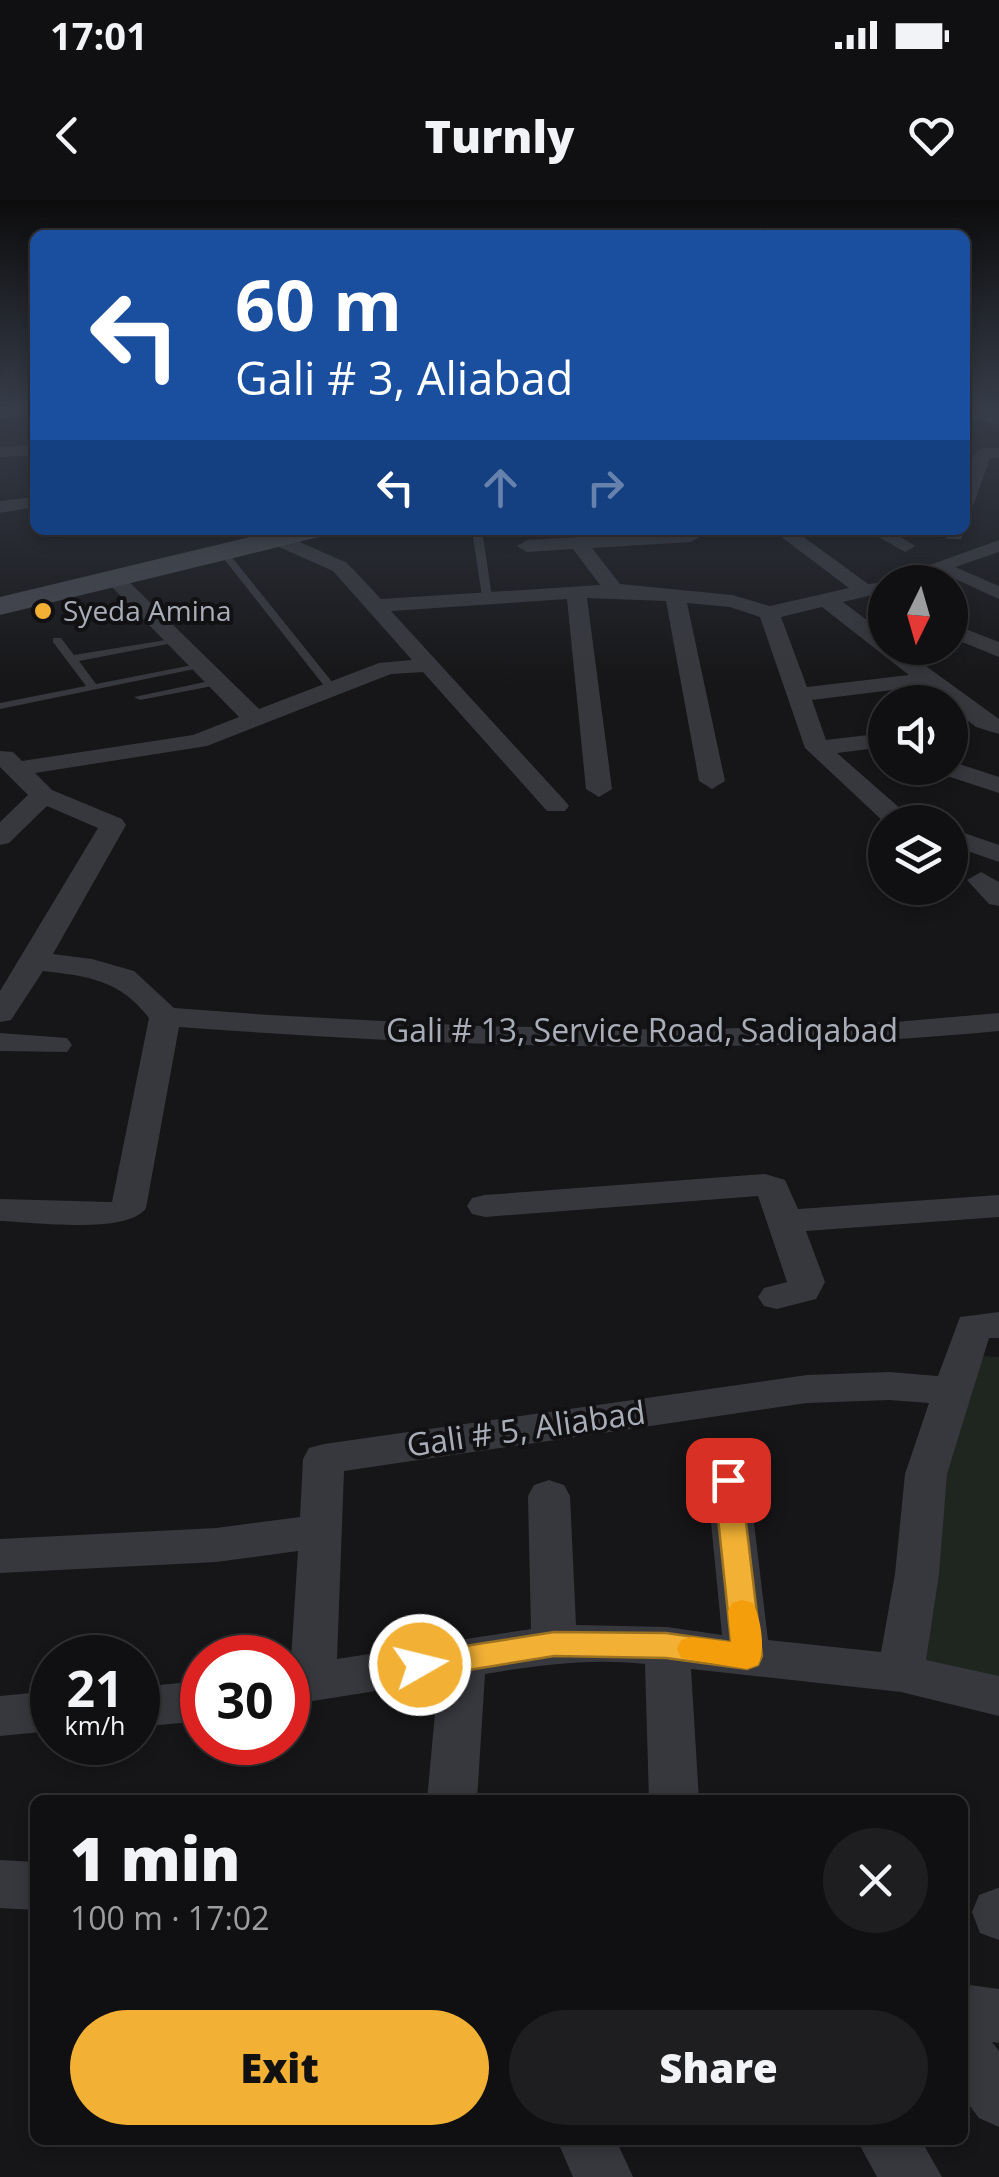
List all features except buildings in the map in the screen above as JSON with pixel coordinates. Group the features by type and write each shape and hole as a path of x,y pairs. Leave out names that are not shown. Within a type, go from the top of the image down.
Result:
{"main road":[{"path":"0,606 293,535"}],"street":[{"path":"0,506 30,503"},
{"path":"527,546 690,535"},
{"path":"793,535 868,569"},
{"path":"885,535 905,546"},
{"path":"277,539 340,567 556,806"},
{"path":"578,542 614,590"},
{"path":"945,565 999,546"},
{"path":"114,578 256,720"},
{"path":"576,590 599,789"},
{"path":"375,606 614,590 742,602 769,614 868,590"},
{"path":"968,590 999,593"},
{"path":"675,596 712,781"},
{"path":"828,601 868,632"},
{"path":"769,614 817,748 882,805"},
{"path":"968,637 999,650"},
{"path":"8,761 198,741 387,668 428,665"},
{"path":"911,665 994,722"},
{"path":"800,695 930,680"},
{"path":"968,727 994,722"},
{"path":"817,748 868,742"},
{"path":"0,1013 35,962 113,825 43,795 8,761"},
{"path":"968,775 999,785"},
{"path":"0,837 43,795"},
{"path":"968,843 999,854"},
{"path":"999,877 981,880 999,898"},
{"path":"0,1210 118,1214 128,1208 165,1017 125,975 35,962"},
{"name":"Gali # 13, Service Road, Sadiqabad","path":"165,1017 359,1031 608,1038 932,1030 999,1022"},
{"path":"0,1042 56,1045"},
{"path":"484,1206 766,1185 773,1188 806,1282 803,1290 776,1297"},
{"path":"786,1221 999,1206"},
{"path":"902,1673 917,1574 926,1474 950,1391 986,1326"},
{"name":"Gali # 5, Aliabad","path":"310,1653 317,1632 315,1584 322,1531 324,1459 806,1389 889,1386 950,1391"},
{"path":"728,1480 747,1656"},
{"path":"548,1496 554,1644"},
{"path":"0,1556 216,1545 322,1531"},
{"path":"310,1682 554,1644 666,1646 902,1673 999,1696"},
{"path":"666,1646 674,1795"},
{"path":"452,1795 462,1672 456,1660"},
{"path":"0,1716 30,1713"},
{"path":"0,1884 30,1886"},
{"path":"968,2012 999,2016"},
{"path":"968,2056 999,2098"},
{"path":"588,2145 602,2177"},
{"path":"890,2145 912,2177"}],"lane":[{"path":"478,535 487,597"},
{"path":"223,552 333,690"},
{"path":"57,640 94,688"},
{"path":"71,659 178,641"},
{"path":"0,706 94,688 211,674"},
{"path":"140,697 211,674"}],"shaded area":[{"path":"980,1356 999,1357 999,1685 914,1667 941,1456"}],"slow traffic":[{"path":"692,1649 747,1656 742,1611"}],"place":[{"name":"Syeda Amina","path":"43,611"}],"route":[{"path":"420,1665 554,1644 666,1646 747,1656 728,1480"}]}
